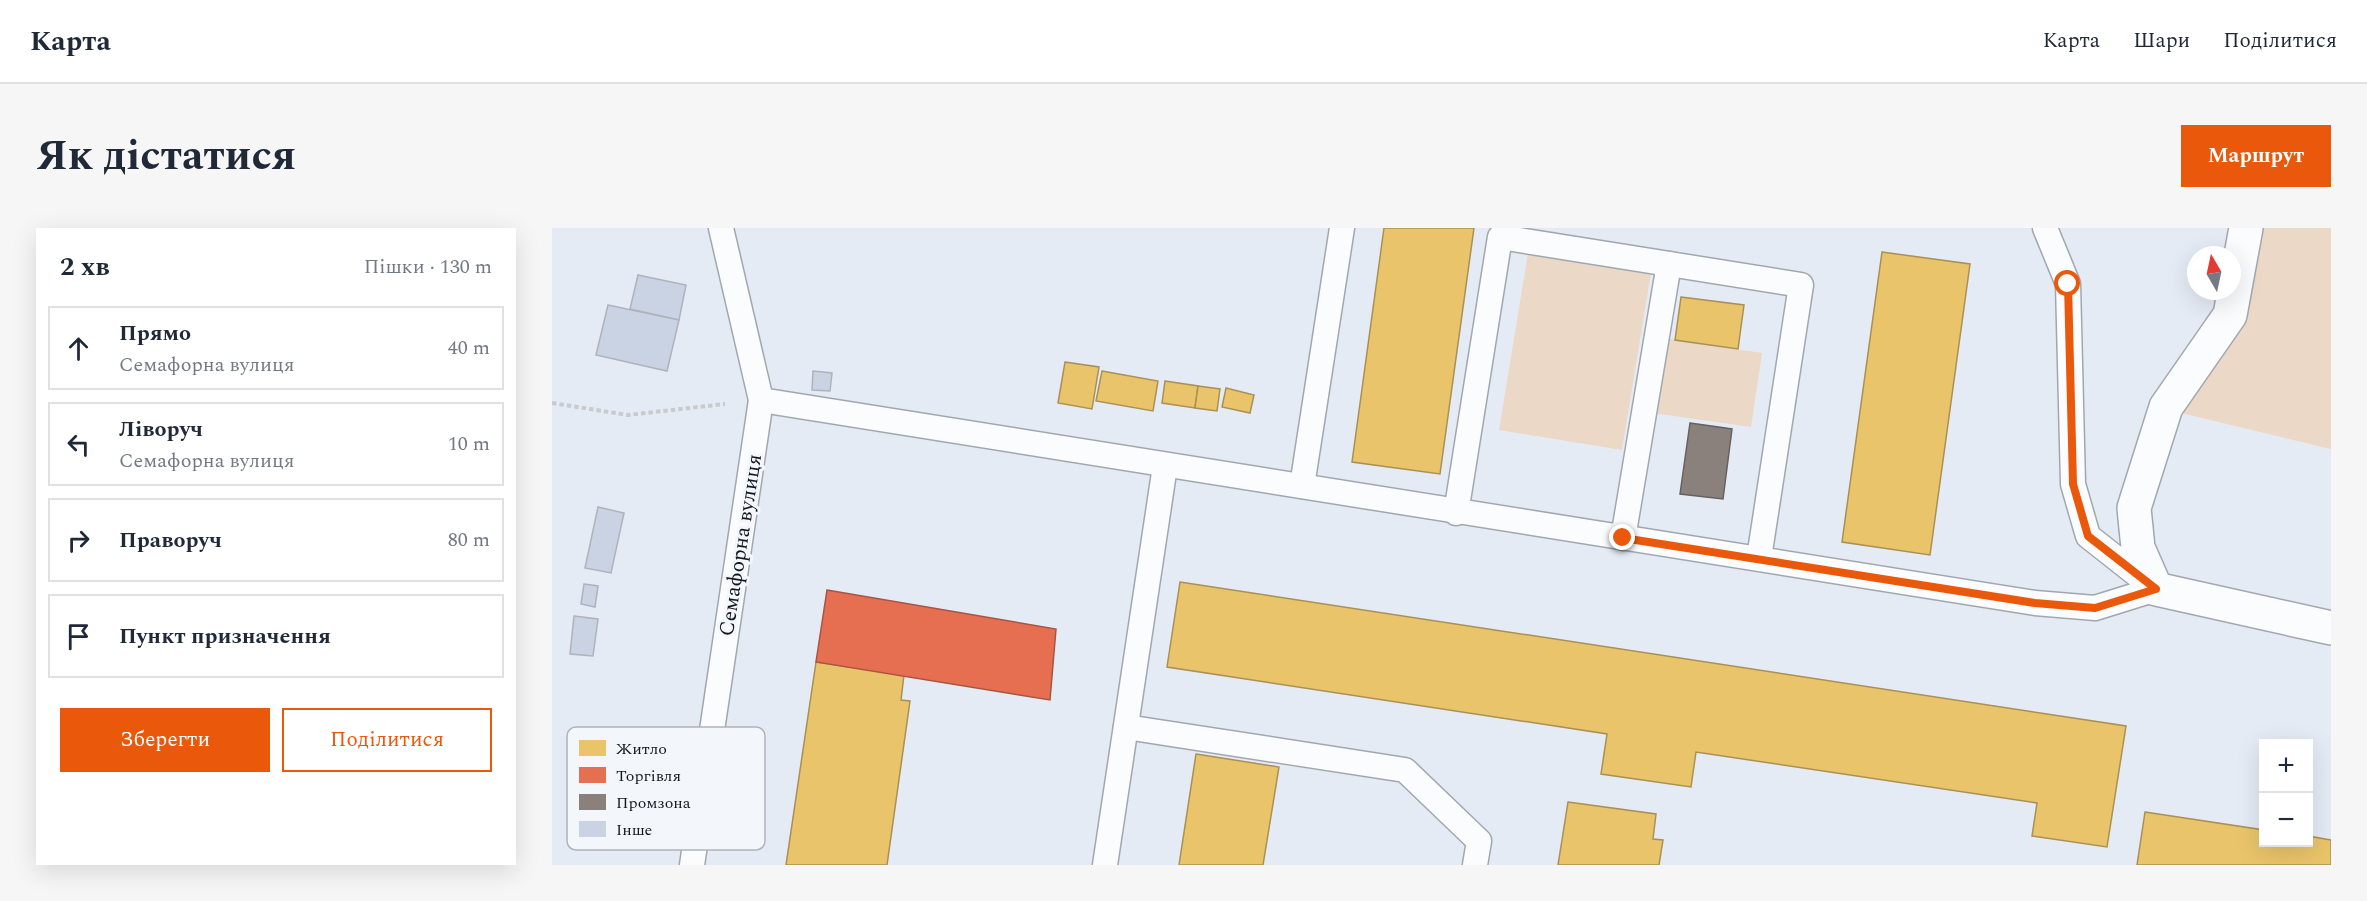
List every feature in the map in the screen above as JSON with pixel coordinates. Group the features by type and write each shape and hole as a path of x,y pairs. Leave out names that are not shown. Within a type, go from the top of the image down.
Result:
{"street":[{"path":"2246,228 2230,315 2166,407 2134,508 2138,548 2156,589 2331,628"}],"lane":[{"name":"Семафорна вулиця","path":"712,727 761,400 721,228"},
{"path":"1302,486 1342,228"},
{"path":"2045,228 2068,284 2073,484 2088,536 2156,589"},
{"path":"1456,513 1500,237 1801,285 1759,558"},
{"path":"1623,538 1668,264"},
{"path":"761,400 1302,486 1456,513 1759,558 2035,603 2095,608 2156,589"},
{"path":"1105,865 1165,466"},
{"path":"1126,727 1405,770 1479,841 1475,865"},
{"name":"Семафорна вулиця","path":"692,865 694,850"}],"path":[{"path":"552,403 628,415 761,400"}],"shaded area":[{"path":"2258,228 2331,228 2331,449 2173,411 2225,300 2241,300 2241,265"},
{"path":"1528,253 1651,273 1622,450 1499,430"},
{"path":"1664,338 1762,353 1751,427 1653,413"}],"building: Житло":[{"path":"1384,228 1474,228 1440,474 1352,462"},
{"path":"1882,252 1970,264 1930,555 1842,542"},
{"path":"1681,297 1744,305 1738,349 1675,340"},
{"path":"1065,362 1099,367 1092,409 1058,403"},
{"path":"1102,371 1158,381 1153,411 1096,401"},
{"path":"1165,381 1198,386 1195,408 1162,403"},
{"path":"1198,386 1220,389 1217,411 1195,408"},
{"path":"1226,388 1254,395 1250,413 1222,407"},
{"path":"1180,582 2126,726 2107,847 2032,836 2037,803 1696,752 1691,787 1601,774 1607,734 1167,667"},
{"path":"816,662 904,675 901,700 910,701 887,865 786,865"},
{"path":"1196,754 1279,767 1263,865 1179,865"},
{"path":"1568,802 1656,814 1653,839 1663,840 1659,865 1558,865"},
{"path":"2145,812 2259,829 2259,847 2313,847 2313,837 2331,840 2331,865 2137,865"}],"building: Торгівля":[{"path":"827,590 1056,629 1050,700 816,662"}],"building: Промзона":[{"path":"1690,423 1732,429 1723,499 1680,494"}],"building: Інше":[{"path":"638,275 686,285 679,320 630,309"},
{"path":"608,305 679,320 667,371 596,355"},
{"path":"813,371 832,373 830,391 812,390"},
{"path":"598,507 624,513 611,573 585,568"},
{"path":"584,584 598,586 595,607 581,604"},
{"path":"574,616 598,619 593,656 570,654"}],"route":[{"path":"1623,538 2035,603 2095,608 2156,589 2088,536 2073,484 2068,284"}]}
